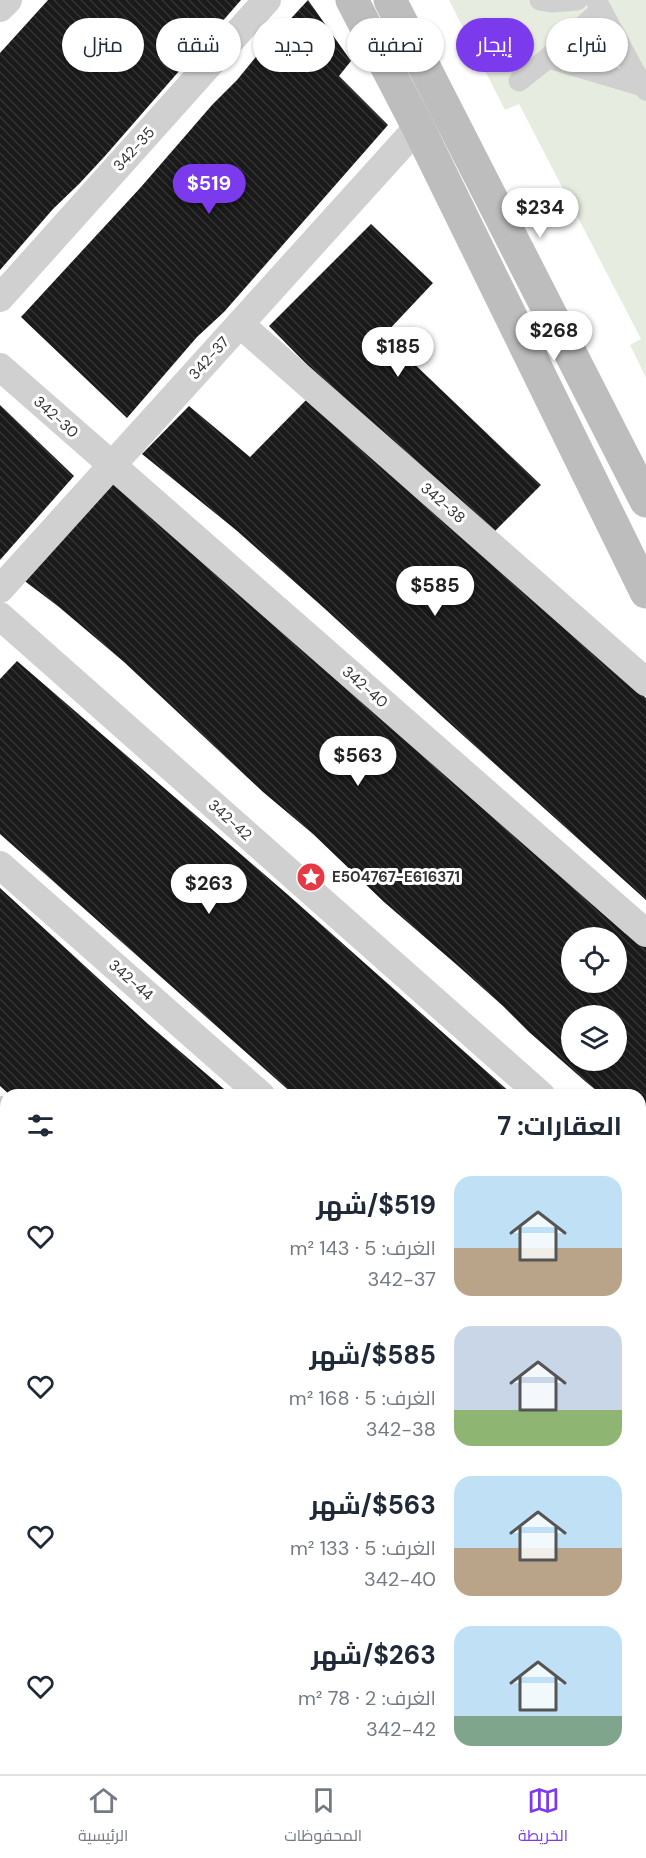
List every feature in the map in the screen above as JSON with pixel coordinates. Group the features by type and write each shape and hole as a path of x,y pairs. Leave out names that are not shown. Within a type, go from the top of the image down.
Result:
{"main road":[{"path":"352,0 418,127 646,592"},
{"path":"390,0 646,501"},
{"path":"526,348 559,331"}],"street":[{"path":"0,8 8,0"},
{"name":"342-35","path":"0,298 267,0"},
{"path":"540,0 553,3 577,0"},
{"path":"586,18 599,5 645,88"},
{"path":"519,81 546,60"},
{"path":"593,72 645,88"},
{"name":"342-37","path":"0,588 418,127"},
{"name":"342-38","path":"240,324 646,682"},
{"name":"342-30","path":"0,367 111,466"},
{"name":"342-40","path":"111,466 646,933"},
{"name":"342-42","path":"0,616 534,1089"},
{"name":"342-44","path":"0,865 254,1089"}],"shaded area":[{"path":"449,0 646,0 646,378 630,345 641,339 519,104 505,110 486,72 534,72 534,18 458,18"}],"building":[{"path":"48,0 241,0 225,18 156,18 156,72 178,72 0,270 0,53"},
{"path":"308,0 321,18 291,18"},
{"path":"335,38 347,55 347,66 339,76 388,125 224,312 197,337 127,418 21,317 253,61 253,72 335,72"},
{"path":"371,224 433,283 384,335 541,485 490,536 330,388 269,326"},
{"path":"310,396 646,698 646,900 236,530 142,454 189,406 250,457"},
{"path":"0,405 74,476 0,560"},
{"path":"115,479 618,927 561,927 561,993 627,993 627,934 646,941 646,1089 595,1089 573,1071 627,1071 627,1005 561,1005 561,1060 384,902 313,834 263,792 124,662 22,579"},
{"path":"17,661 287,894 506,1089 287,1089 0,834 0,679"},
{"path":"0,888 148,1024 224,1089 3,1089 0,1086"}],"place":[{"name":"E504767-E616371","path":"311,877"}]}
